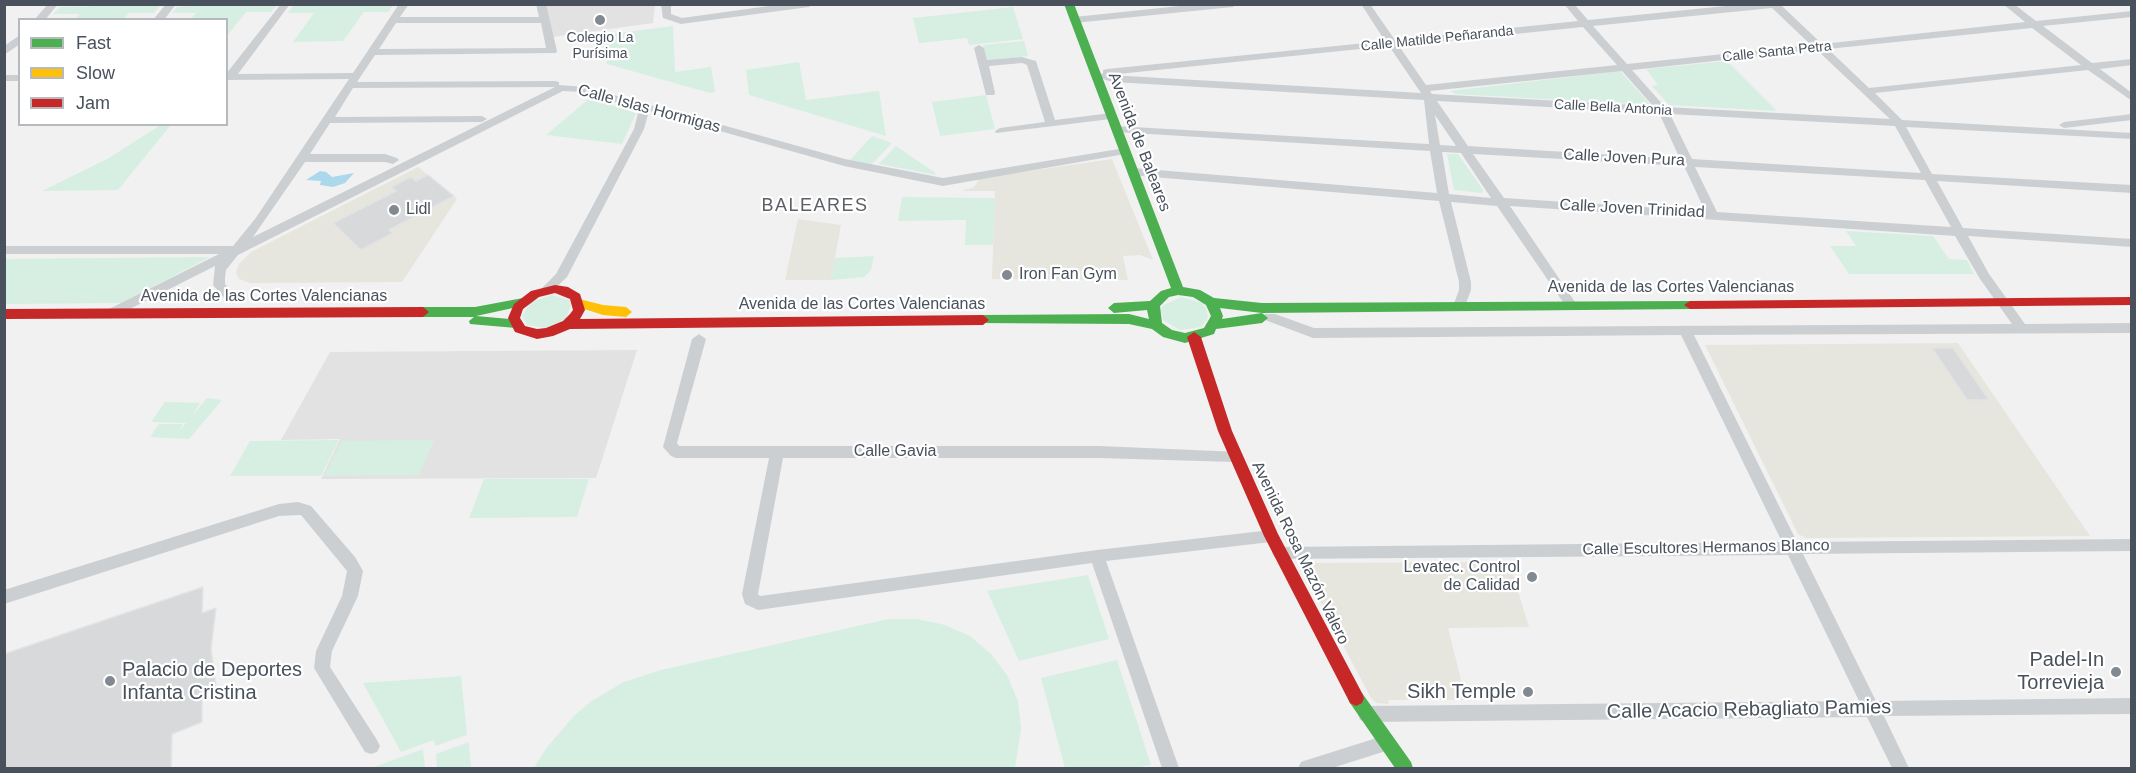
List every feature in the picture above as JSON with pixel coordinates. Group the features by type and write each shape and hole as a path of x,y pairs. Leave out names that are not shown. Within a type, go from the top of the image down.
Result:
{"main road":[{"name":"Avenida de Baleares","path":"1069,4 1178,291"},
{"path":"545,291 567,291 576,297 579,303 579,310 568,324 548,333 537,334 528,333 516,323 515,313 523,302 545,291"},
{"path":"1178,291 1196,293 1211,302 1216,311 1214,325 1209,331 1194,337 1168,334 1156,324 1152,312 1154,305 1165,294 1178,291"},
{"name":"Avenida de las Cortes Valencianas","path":"4,314 476,312 523,302"},
{"name":"Avenida de las Cortes Valencianas","path":"1211,302 1252,308 1571,305 2006,307 2132,311"},
{"name":"Avenida de las Cortes Valencianas","path":"1214,325 1270,317 2006,307 2132,302"},
{"name":"Avenida de las Cortes Valencianas","path":"579,303 603,310 629,313 1128,308 1154,305"},
{"name":"Avenida de las Cortes Valencianas","path":"568,324 1129,319 1156,324"},
{"name":"Avenida de las Cortes Valencianas","path":"4,325 471,321 516,323"},
{"name":"Avenida Rosa Mazón Valero","path":"1194,337 1235,456 1271,536 1349,687 1405,768"}],"street":[{"path":"41,18 54,4"},
{"path":"160,18 172,4"},
{"path":"228,77 286,4"},
{"path":"229,296 219,285 220,269 259,222 404,4"},
{"path":"372,52 552,51 541,4"},
{"path":"666,4 666,16 681,21 809,4"},
{"path":"1074,20 1233,4"},
{"path":"1365,4 1571,305"},
{"path":"1568,4 1663,111 1712,214"},
{"name":"Calle Matilde Peñaranda","path":"1095,75 1111,71 1779,4"},
{"path":"2007,4 2132,98"},
{"path":"1774,5 1868,91 1899,124 1959,230 2022,329"},
{"name":"Calle Santa Petra","path":"1425,93 1625,68 2132,14"},
{"path":"393,20 544,20"},
{"path":"4,52 18,40"},
{"path":"979,48 990,93"},
{"path":"983,64 1022,60 1032,63 1051,124"},
{"path":"1868,91 2132,62"},
{"name":"Calle Bella Antonia","path":"1095,75 1113,79 1425,93 1663,111 2132,135"},
{"path":"228,77 555,84"},
{"name":"Calle Islas Hormigas","path":"110,314 555,90 574,87 844,162 943,182 1125,151"},
{"path":"1425,93 1444,198 1465,282 1465,290 1459,306"},
{"path":"545,291 561,277 639,129 645,107"},
{"path":"639,129 671,114"},
{"path":"2023,129 2132,117"},
{"path":"327,120 482,119"},
{"name":"Calle Joven Pura","path":"1000,131 1051,124 1113,122 1435,147 2132,189"},
{"path":"302,158 385,158 393,160"},
{"name":"Calle Joven Trinidad","path":"1133,172 1500,202 2132,243"},
{"path":"4,250 236,250"},
{"path":"561,277 567,291"},
{"name":"Avenida de las Cortes Valencianas","path":"1270,317 1313,333 2132,328"},
{"path":"1685,331 1901,768"},
{"name":"Calle Gavia","path":"699,339 670,447 678,452 1099,452 1235,456"},
{"path":"777,452 750,594 755,602 1097,556 1271,536"},
{"path":"4,597 279,510 298,508 306,510 350,561 355,571 350,596 324,651 322,668 371,746"},
{"name":"Calle Escultores Hermanos Blanco","path":"1280,553 2132,545"},
{"path":"1097,556 1171,768"},
{"name":"Calle Acacio Rebagliato Pamies","path":"1366,714 2132,706"},
{"path":"1307,768 1386,743"}],"shaded area":[{"name":"Colegio La Purísima","path":"545,5 655,5 653,23 552,37"},
{"path":"1112,159 1153,260 1140,255 1123,256 1128,280 992,279 995,191 961,191 974,187 980,178"},
{"path":"418,167 457,199 402,282 250,283 239,279 236,272 239,264 251,252"},
{"path":"798,219 841,225 831,280 785,280"},
{"path":"1958,343 2090,536 1806,538 1798,534 1705,345"},
{"path":"637,350 596,478 321,479 340,439 281,440 330,352"},
{"path":"1509,562 1529,627 1448,628 1466,700 1388,700 1389,704 1376,703 1371,698 1302,567 1306,563"}],"green space":[{"path":"205,4 276,6 271,12 246,12 228,35 228,18 192,18 196,13 172,13 177,7"},
{"path":"393,5 388,12 364,12 343,41 293,42 314,13 288,13 293,6"},
{"path":"160,6 154,13 129,13 124,18 76,18 80,14 53,14 60,7"},
{"path":"1013,7 1023,39 969,45 967,38 919,43 913,18"},
{"path":"673,26 675,72 711,67 715,92 710,93 607,64 598,36"},
{"path":"1024,41 1028,56 987,61 983,45"},
{"path":"1727,61 1777,111 1669,105 1652,86 1658,85 1646,69"},
{"path":"799,62 806,100 879,91 886,136 749,95 746,70"},
{"path":"1620,71 1651,105 1455,94 1450,91"},
{"path":"986,95 995,129 940,136 932,102"},
{"path":"590,98 636,113 622,144 546,135"},
{"path":"159,126 170,126 118,190 42,191 109,158"},
{"path":"872,136 892,143 872,164 850,160"},
{"path":"896,146 934,172 936,175 879,164"},
{"path":"1447,154 1458,154 1483,190 1482,193 1454,190"},
{"path":"902,197 995,198 993,245 965,245 966,220 898,221"},
{"path":"1846,231 1933,236 1949,259 1967,260 1974,274 1849,274 1830,246 1856,246"},
{"path":"874,256 871,270 864,277 831,280 835,258"},
{"path":"210,257 121,303 5,304 4,259"},
{"path":"552,295 569,300 571,304 566,319 546,328 527,325 522,316 531,302"},
{"path":"1181,297 1202,303 1206,308 1208,318 1201,327 1180,330 1163,320 1161,310 1164,305"},
{"path":"207,398 222,400 189,439 150,437 159,424 183,424 179,431 186,423 151,422 165,402 200,403 191,417"},
{"path":"339,440 321,476 230,476 250,441"},
{"path":"434,440 419,475 324,476 342,441"},
{"path":"484,479 589,479 577,517 469,518"},
{"path":"1088,575 1109,639 1019,661 987,591"},
{"path":"889,619 917,619 945,625 970,636 991,654 1007,675 1018,701 1021,729 1015,768 534,768 547,747 574,716 590,702 624,682 661,670"},
{"path":"1117,660 1151,765 1134,768 1065,768 1041,678"},
{"path":"461,676 467,735 435,746 434,740 401,752 363,683"},
{"path":"469,742 471,768 437,768 436,754"},
{"path":"423,749 425,768 371,768"}],"water":[{"path":"320,171 332,177 354,173 345,183 333,187 320,185 321,181 306,180"}],"building":[{"name":"Lidl","path":"428,175 454,196 389,230 393,233 361,250 333,223 396,191 391,187 411,177 416,181"},
{"path":"1932,348 1953,348 1989,400 1967,400"},
{"name":"Palacio de Deportes Infanta Cristina","path":"203,587 202,613 216,608 211,649 216,687 202,692 202,722 172,734 171,768 4,768 4,654"}],"traffic: fast":[{"path":"1069,4 1178,291"},
{"path":"1178,291 1196,293 1211,302 1217,316 1209,331 1185,338 1168,334 1156,325 1153,305 1165,294 1178,291"},
{"path":"423,312 475,312 523,302"},
{"path":"1211,302 1262,308 1690,305"},
{"path":"1114,308 1153,305"},
{"path":"1214,325 1262,318"},
{"path":"983,320 1129,319 1156,325"},
{"path":"475,321 516,323"},
{"path":"1356,698 1405,768"}],"traffic: slow":[{"path":"579,303 603,310 626,312"}],"traffic: jam":[{"path":"555,289 564,290 576,297 579,310 575,317 568,324 548,333 537,334 520,329 514,318 518,307 535,294 555,289"},
{"path":"1690,305 2132,301"},
{"path":"4,314 423,312"},
{"path":"568,324 983,320"},
{"path":"1194,337 1225,431 1271,536 1356,698"}],"place":[{"name":"Colegio La Purísima","path":"600,20"},
{"name":"Lidl","path":"394,210"},
{"name":"Iron Fan Gym","path":"1007,275"},
{"name":"Levatec. Control de Calidad","path":"1532,577"},
{"name":"Padel-In Torrevieja","path":"2116,672"},
{"name":"Palacio de Deportes Infanta Cristina","path":"110,681"},
{"name":"Sikh Temple","path":"1528,692"}],"district":[{"name":"BALEARES","path":"815,206"}]}
